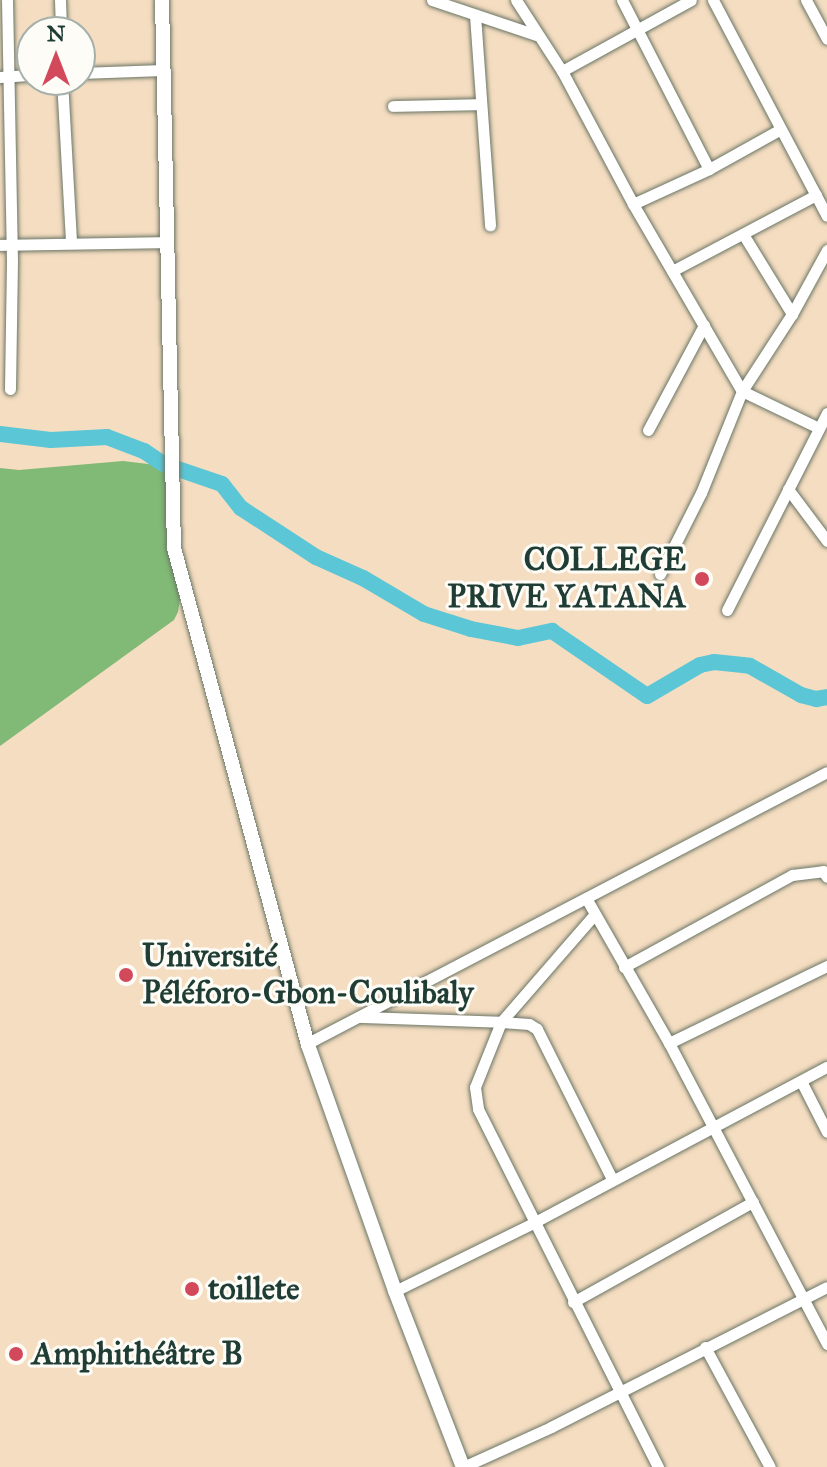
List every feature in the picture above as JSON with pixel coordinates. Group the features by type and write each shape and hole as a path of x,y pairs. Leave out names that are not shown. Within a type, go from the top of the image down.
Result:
{"main road":[{"path":"162,0 174,548 308,1043 395,1291 463,1467"}],"street":[{"path":"7,0 6,245 10,389"},
{"path":"432,0 536,35"},
{"path":"516,0 562,71 633,204 742,391 819,428"},
{"path":"622,0 709,169"},
{"path":"562,71 691,0"},
{"path":"713,0 827,216"},
{"path":"806,0 827,39"},
{"path":"475,15 490,225"},
{"path":"96,72 163,70"},
{"path":"63,96 71,242"},
{"path":"393,106 481,104"},
{"path":"633,204 709,169 781,129"},
{"path":"672,271 816,195"},
{"path":"743,234 792,314"},
{"path":"6,245 167,242"},
{"path":"660,574 701,493 742,391 792,314 827,250"},
{"path":"648,430 704,325"},
{"path":"727,610 827,413"},
{"path":"788,489 827,541"},
{"path":"308,1043 827,772"},
{"path":"624,967 792,875 823,871 827,877"},
{"path":"586,898 669,1043 827,1344"},
{"path":"595,914 501,1022 475,1087 475,1100 533,1223 658,1467"},
{"path":"669,1043 827,966"},
{"path":"358,1017 501,1022 529,1024 537,1029 612,1179"},
{"path":"395,1291 533,1223 827,1067"},
{"path":"801,1081 827,1132"},
{"path":"573,1302 753,1202"},
{"path":"463,1467 827,1287"},
{"path":"705,1347 770,1467"}],"green space":[{"path":"123,461 165,466 169,544 180,599 178,612 174,620 0,746 0,468 19,470"}],"waterway":[{"path":"0,434 51,440 107,437 144,451 163,464"},
{"path":"178,469 222,484 241,508 316,557 363,578 424,614 471,629 518,638 552,631 647,696 700,665 714,662 750,666 801,695 816,699 827,697"}],"place":[{"name":"COLLEGE PRIVE YATANA","path":"702,579"},
{"name":"Université Péléforo-Gbon-Coulibaly","path":"126,975"},
{"name":"toillete","path":"192,1289"},
{"name":"Amphithéâtre B","path":"16,1354"}]}
